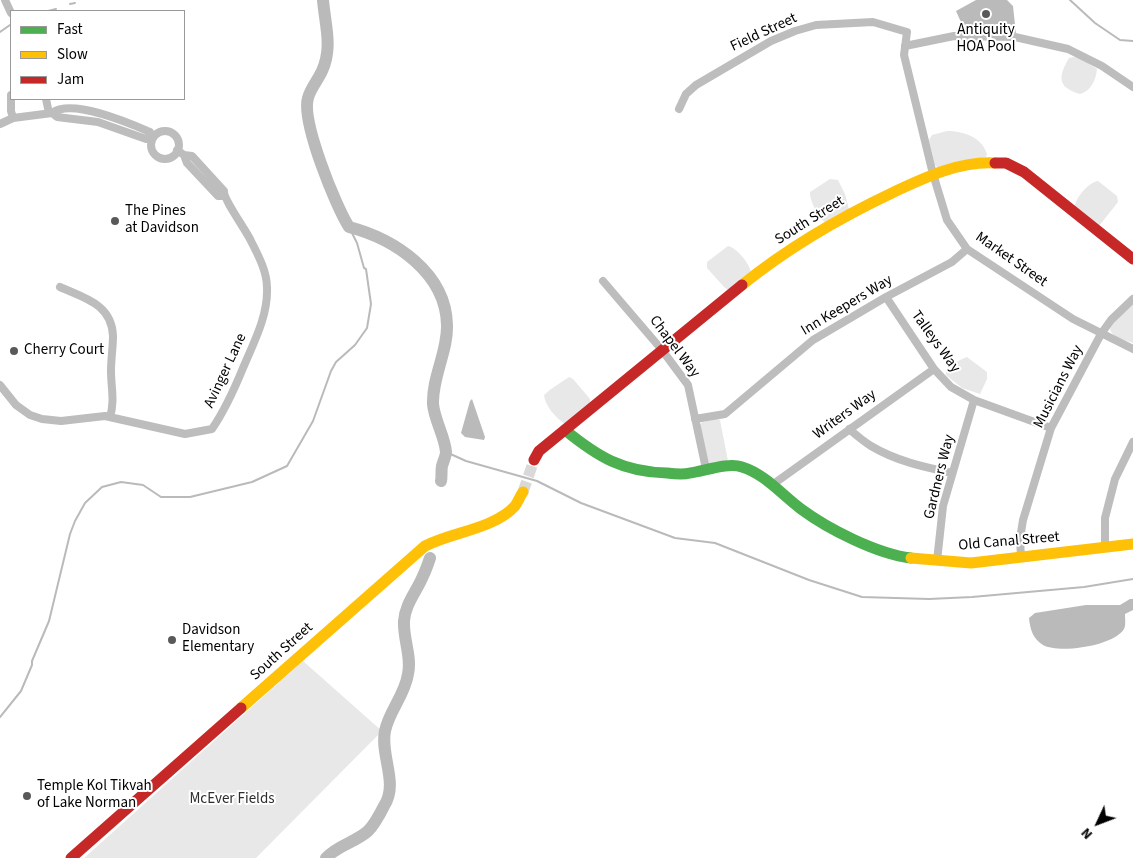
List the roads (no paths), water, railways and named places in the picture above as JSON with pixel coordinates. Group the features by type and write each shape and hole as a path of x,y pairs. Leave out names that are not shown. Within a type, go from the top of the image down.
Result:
{"street":[{"name":"Field Street","path":"679,110 686,94 696,84 771,41 795,31 816,25 873,22 908,32"},
{"name":"Market Street","path":"908,32 904,58 934,174 947,220 967,249 1073,319 1133,349"},
{"path":"905,46 954,36 1015,38 1068,49 1102,66 1133,87"},
{"path":"11,100 13,118"},
{"path":"46,100 50,113"},
{"path":"0,124 13,118 50,113 57,117 98,122 146,139 153,137 159,132 172,133 178,140 181,152 169,158 160,157 153,152 153,137"},
{"name":"Avinger Lane","path":"0,385 16,405 30,415 42,419 61,421 100,416 110,417 185,434 212,429 225,410 258,334 265,308 267,286 264,269 233,209 223,196 218,196 187,162 181,152"},
{"name":"South Street","path":"534,460 539,451 758,272 804,240 858,209 934,174 981,162 1006,163 1024,172 1133,259"},
{"name":"Inn Keepers Way","path":"695,419 725,414 814,340 886,297 952,262 967,249"},
{"name":"Chapel Way","path":"604,281 662,350 688,385 706,469"},
{"path":"60,287 100,306 106,312 111,322 113,335 111,371 114,404 110,417"},
{"name":"Talleys Way","path":"886,297 934,369 951,387 974,400 1051,428"},
{"name":"Musicians Way","path":"1021,557 1020,539 1023,520 1051,428 1101,334 1111,320 1133,298"},
{"name":"Writers Way","path":"772,485 934,369"},
{"name":"Gardners Way","path":"937,561 943,506 974,400"},
{"path":"849,429 871,446 894,457 915,465 952,472"},
{"name":"Old Canal Street","path":"566,430 591,451 618,465 649,473 688,474 717,467 741,466 761,476 829,528 859,542 902,557 971,563 1133,544"},
{"path":"1105,547 1105,518 1115,479 1133,442"},
{"name":"South Street","path":"71,858 425,546 439,539 503,518 514,508 523,492"}],"waterway":[{"path":"323,0 328,45 327,53 322,71 309,95 307,109 314,144 328,183 349,227 384,240 415,261 428,274 438,289 444,306 447,335 433,394 435,416 444,440 446,452 442,466 441,481"},
{"path":"1070,0 1095,23 1120,40 1133,41"},
{"path":"70,4 75,3"},
{"path":"52,10 56,9"},
{"path":"0,32 10,25"},
{"path":"0,717 21,691 49,621 70,534 75,521 85,503 102,487 121,482 143,485 161,497 190,497 252,482 287,466 313,421 336,362 355,345 367,328 371,304 366,269 349,227"},
{"path":"446,452 466,461 537,481 581,503 675,538 715,543 809,580 862,597 929,599 972,597 1084,587 1133,579"},
{"path":"326,858 368,831 377,819 388,797 390,779 384,740 387,724 404,689 408,674 409,661 404,628 405,615 430,558"}],"tunnel":[{"path":"523,492 534,460"}],"place":[{"name":"Antiquity HOA Pool","path":"986,14"},
{"name":"The Pines at Davidson","path":"115,221"},
{"name":"Cherry Court","path":"14,351"},
{"name":"Davidson Elementary","path":"172,640"},
{"name":"Temple Kol Tikvah of Lake Norman","path":"27,796"}],"park label":[{"name":"McEver Fields","path":"232,800"}]}
